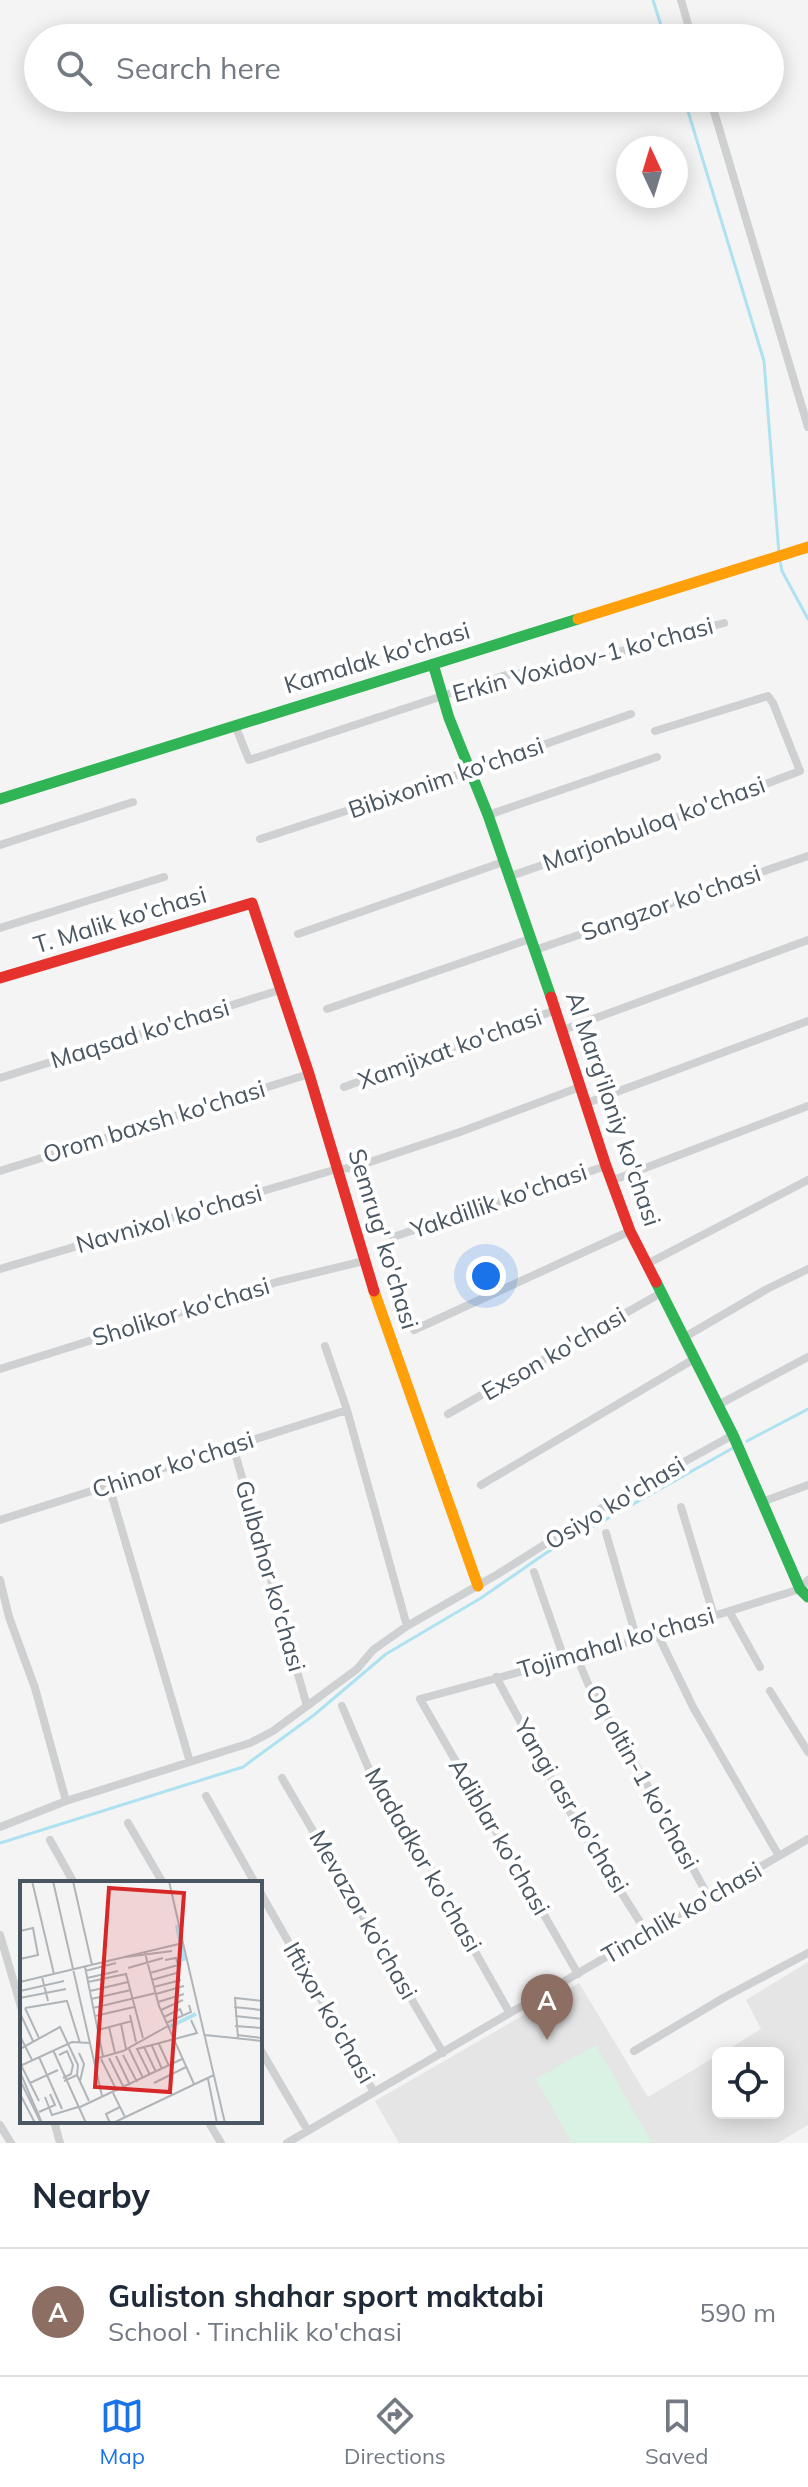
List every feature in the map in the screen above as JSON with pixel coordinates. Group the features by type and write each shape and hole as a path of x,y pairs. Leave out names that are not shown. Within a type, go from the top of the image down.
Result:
{"street":[{"path":"681,0 688,24"},
{"path":"714,112 808,427"},
{"name":"Kamalak ko'chasi","path":"0,799 808,547"},
{"name":"Erkin Voxidov-1 ko'chasi","path":"235,725 249,760 506,675 567,668 724,623"},
{"name":"Al Marg'iloniy ko'chasi","path":"433,664 442,697 488,815 563,1030 630,1231 733,1435 805,1589"},
{"name":"Marjonbuloq ko'chasi","path":"508,877 800,771 768,696 655,731"},
{"name":"Bibixonim ko'chasi","path":"260,839 631,714"},
{"path":"488,815 657,757"},
{"path":"0,845 133,802"},
{"name":"Sangzor ko'chasi","path":"327,1009 808,856"},
{"path":"298,934 503,862"},
{"path":"0,928 164,877"},
{"name":"T. Malik ko'chasi","path":"0,978 252,903"},
{"name":"Semrug' ko'chasi","path":"252,903 309,1074 364,1261 478,1586"},
{"name":"Xamjixat ko'chasi","path":"563,1030 808,940"},
{"name":"Maqsad ko'chasi","path":"0,1078 280,990"},
{"name":"Xamjixat ko'chasi","path":"344,1087 556,1010"},
{"path":"587,1103 808,1021"},
{"name":"Orom baxsh ko'chasi","path":"0,1171 309,1074"},
{"name":"Navnixol ko'chasi","path":"0,1269 337,1169 352,1168 580,1087"},
{"name":"Yakdillik ko'chasi","path":"611,1181 808,1106"},
{"name":"Yakdillik ko'chasi","path":"393,1237 606,1166"},
{"path":"647,1264 808,1180"},
{"path":"414,1330 630,1231"},
{"name":"Sholikor ko'chasi","path":"0,1369 277,1282 364,1261"},
{"path":"683,1338 808,1269"},
{"name":"Exson ko'chasi","path":"448,1414 661,1293"},
{"path":"325,1346 347,1410 407,1626"},
{"path":"718,1405 808,1357"},
{"path":"481,1485 694,1359"},
{"name":"Chinor ko'chasi","path":"0,1520 347,1410"},
{"name":"Osiyo ko'chasi","path":"0,1827 66,1801 250,1743 273,1731 357,1669 373,1650 407,1626 498,1574 613,1501 733,1435"},
{"name":"Gulbahor ko'chasi","path":"233,1446 307,1706"},
{"path":"762,1502 808,1485"},
{"path":"109,1486 190,1762"},
{"path":"681,1507 714,1616"},
{"path":"606,1533 637,1640"},
{"path":"534,1572 564,1658"},
{"path":"0,1580 9,1617 35,1688 66,1801"},
{"name":"Tojimahal ko'chasi","path":"420,1699 637,1640 805,1589"},
{"path":"729,1611 760,1667"},
{"path":"657,1633 693,1707 779,1856"},
{"name":"Oq oltin-1 ko'chasi","path":"576,1655 589,1686 709,1898"},
{"name":"Yangi asr ko'chasi","path":"496,1677 567,1807 647,1933"},
{"path":"770,1691 808,1752"},
{"name":"Adiblar ko'chasi","path":"420,1699 578,1974"},
{"name":"Madadkor ko'chasi","path":"342,1706 368,1767 427,1860 509,2012"},
{"name":"Mevazor ko'chasi","path":"282,1778 443,2053"},
{"path":"206,1796 254,1881"},
{"path":"128,1823 162,1881"},
{"name":"Tinchlik ko'chasi","path":"287,2143 808,1839"},
{"path":"50,1840 73,1881"},
{"name":"Iftixor ko'chasi","path":"262,1896 374,2092"},
{"path":"0,1935 20,2003"},
{"path":"634,2051 808,1953"},
{"path":"262,2052 308,2131"},
{"path":"55,2123 60,2143"},
{"path":"209,2123 221,2143"},
{"path":"0,2125 11,2143"}],"shaded area":[{"path":"808,1962 808,2125 778,2143 399,2143 375,2101 579,1983 648,2097 712,2059 712,2119 784,2119 784,2047 732,2047 761,2029 746,2000"}],"green space":[{"path":"596,2045 652,2143 572,2143 536,2079"}],"waterway":[{"path":"653,0 661,24"},
{"path":"688,112 764,361 779,554"},
{"path":"780,561 782,571 808,619"},
{"path":"747,1441 808,1409"},
{"path":"0,1843 243,1767 314,1715 386,1654 481,1598 546,1553 733,1448"}],"traffic: fast":[{"path":"0,799 578,619"},
{"path":"433,664 449,718 488,815 551,997"},
{"path":"656,1282 733,1435 800,1589 808,1597"}],"traffic: slow":[{"path":"578,619 808,547"},
{"path":"374,1291 478,1586"}],"traffic: jam":[{"path":"0,978 252,903 309,1074 374,1291"},
{"path":"551,997 606,1166 630,1231 656,1282"}],"place":[{"name":"Guliston shahar sport maktabi","path":"547,2040"}]}
